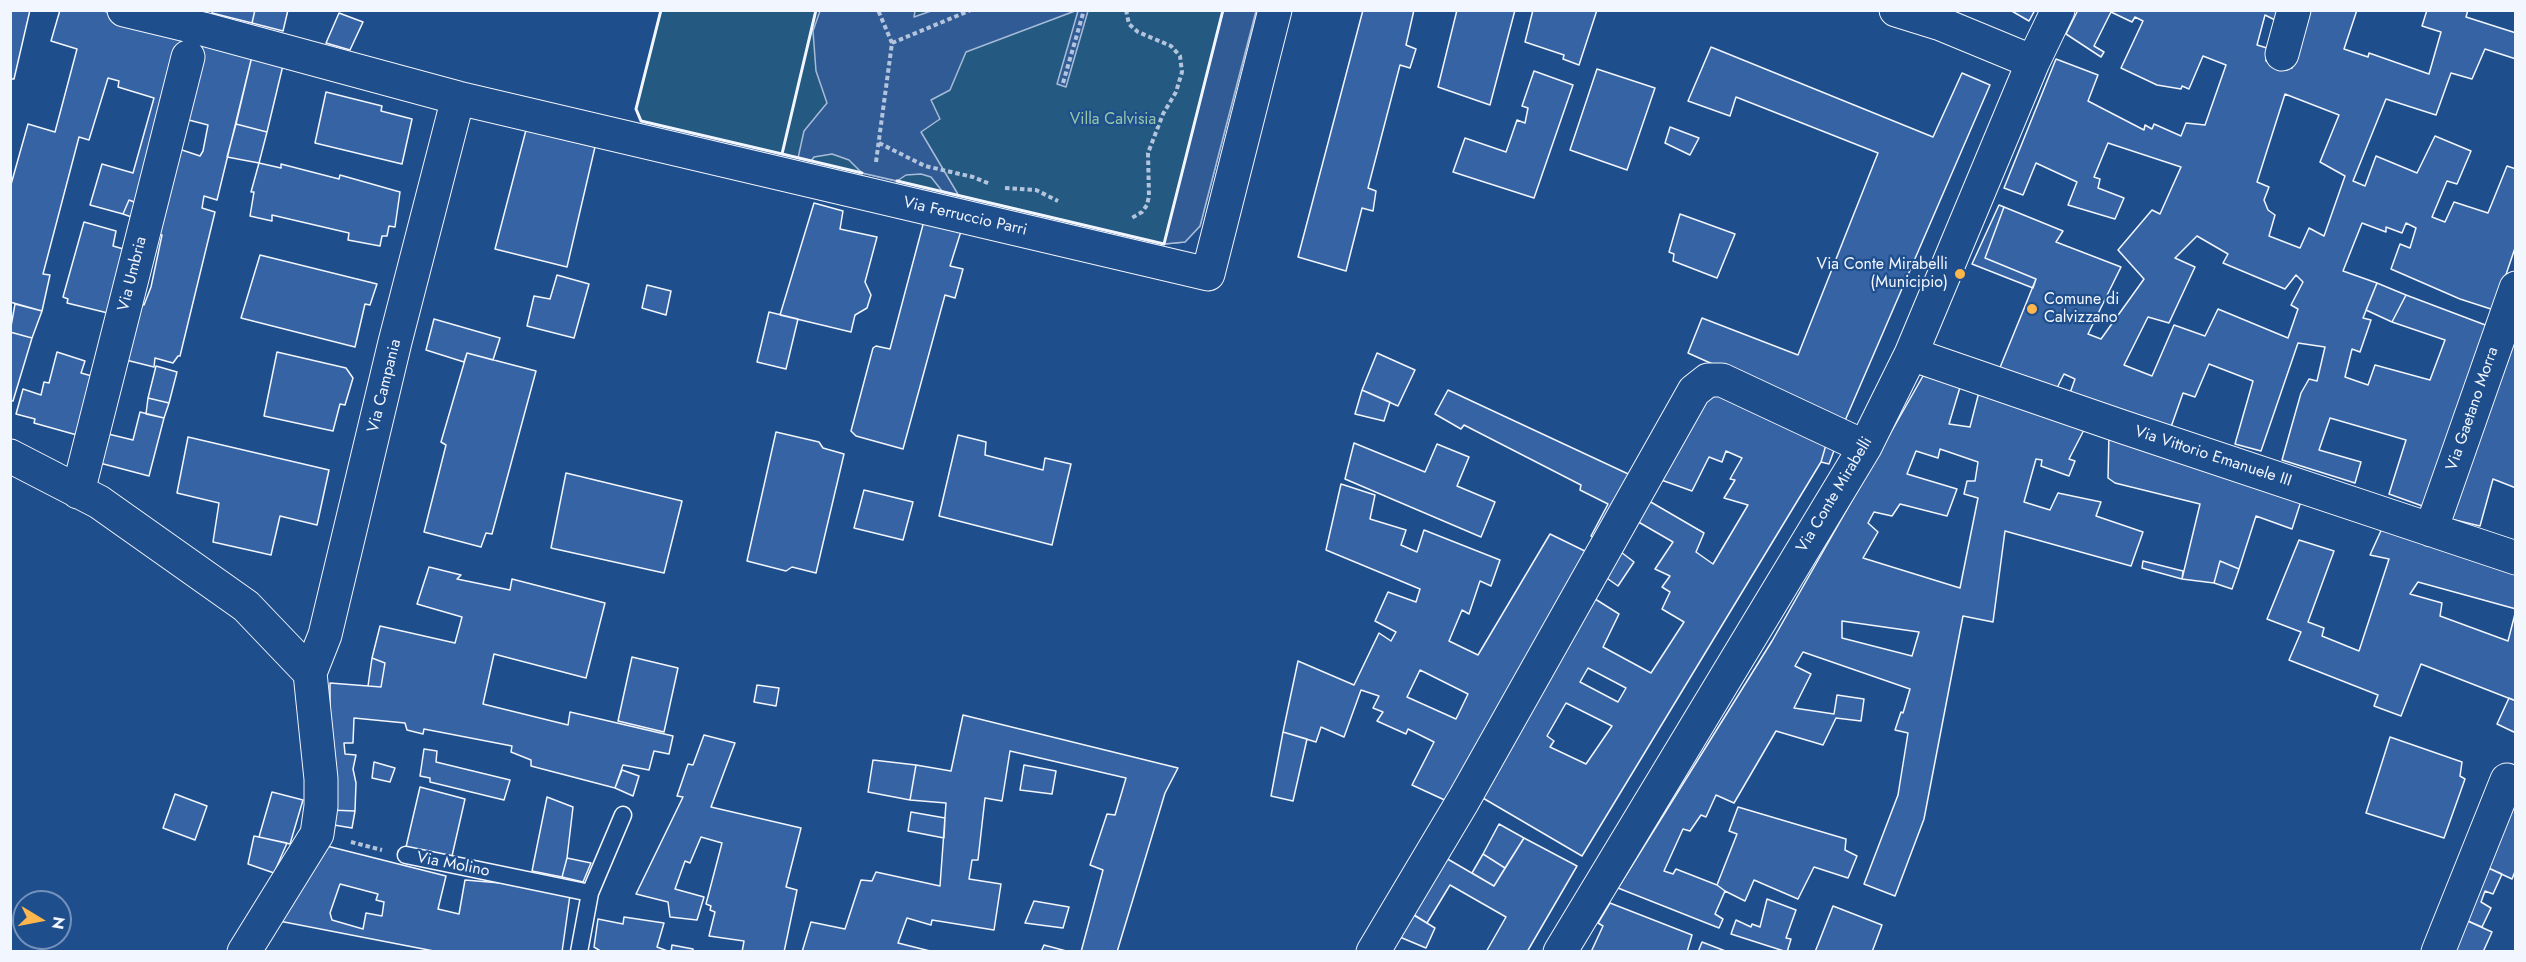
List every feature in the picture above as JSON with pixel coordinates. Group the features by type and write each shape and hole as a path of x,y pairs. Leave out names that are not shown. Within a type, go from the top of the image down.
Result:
{"street":[{"name":"Via Ferruccio Parri","path":"124,10 196,43 458,99 1208,274 1275,10"},
{"path":"1896,10 1941,24 2033,62"},
{"name":"Via Conte Mirabelli","path":"1560,951 1865,447 1911,354 2033,62 2058,10"},
{"path":"2282,54 2294,10"},
{"name":"Via Umbria","path":"78,492 196,43"},
{"name":"Via Campania","path":"310,673 325,635 395,342 458,99"},
{"name":"Via Gaetano Morra","path":"2431,530 2516,288"},
{"name":"Via Vittorio Emanuele III","path":"1911,354 2516,558"},
{"path":"1373,951 1469,791 1694,391 1708,380 1722,381 1865,447"},
{"path":"10,456 99,502 246,606 310,673 321,779 321,806 317,834 246,951"},
{"path":"2438,951 2507,780"}],"lane":[{"path":"579,951 590,893 623,815"},
{"name":"Via Molino","path":"406,855 590,893"}],"path":[{"path":"870,195 892,43 878,10"},
{"path":"892,43 971,10"},
{"path":"1063,83 1084,10"},
{"path":"1123,221 1142,212 1147,205 1149,196 1148,153 1162,114 1176,92 1182,72 1180,56 1171,46 1138,32 1129,24 1126,10"},
{"path":"879,143 925,166 973,177 991,185"},
{"path":"1002,188 1036,190 1064,204"},
{"name":"Via Molino","path":"317,834 406,855"}],"green space":[{"name":"Villa Calvisia","path":"661,11 1256,11 1200,226 1185,242 1164,244 641,121 636,109"}],"shaded area":[{"path":"820,11 915,11 914,17 931,11 1075,11 966,52 950,90 931,100 940,119 921,132 959,196 942,191 931,177 921,174 906,175 897,181 862,173 849,160 832,154 814,157 811,161 798,158 804,131 827,103 816,71 813,31"},
{"path":"1078,11 1088,11 1066,87 1057,84"},
{"path":"1223,11 1256,11 1200,226 1185,242 1164,244"}],"building":[{"path":"10,10 30,10 14,79 10,82"},
{"path":"60,10 100,10 187,34 142,205 129,200 123,214 90,205 102,164 133,173 154,98 118,87 119,81 108,78 89,140 79,137 43,274 50,275 42,311 10,302 10,188 28,124 55,132 77,49 51,41"},
{"path":"213,10 255,10 252,23 212,13"},
{"path":"255,10 288,10 283,31 252,23"},
{"path":"1363,10 1414,10 1406,45 1416,49 1410,68 1400,65 1368,188 1376,191 1373,211 1362,208 1346,271 1298,257"},
{"path":"1457,10 1515,10 1490,105 1438,87"},
{"path":"1533,10 1597,10 1579,65 1563,59 1564,55 1525,42"},
{"path":"2010,10 2035,10 2029,21"},
{"path":"2078,10 2279,10 2275,20 2265,15 2257,45 2267,48 2266,61 2292,68 2311,10 2357,10 2344,49 2368,57 2369,53 2429,74 2441,32 2422,26 2427,10 2468,10 2466,17 2516,33 2516,59 2485,49 2472,79 2451,73 2436,115 2386,99 2353,181 2365,186 2376,156 2417,173 2435,136 2471,151 2457,184 2447,181 2432,217 2445,222 2454,202 2488,213 2507,166 2516,169 2516,245 2494,310 2460,299 2391,269 2400,244 2410,248 2416,228 2406,223 2402,233 2386,227 2386,232 2362,223 2343,271 2377,283 2363,318 2371,320 2360,352 2352,349 2345,377 2368,385 2375,365 2430,380 2445,340 2392,322 2406,295 2488,326 2428,508 2389,494 2406,440 2330,418 2319,450 2361,462 2355,483 2282,460 2301,393 2309,379 2317,381 2325,347 2298,343 2261,451 2235,444 2253,381 2209,364 2195,397 2183,393 2171,427 2070,393 2075,379 2064,374 2056,390 1999,370 2036,279 1985,258 2004,207 2063,231 2056,242 2121,267 2088,334 2101,339 2144,279 2118,250 2152,210 2160,214 2181,167 2108,143 2094,177 2100,179 2098,188 2124,198 2115,219 2068,205 2077,182 2036,163 2023,195 2004,188 2056,59 2098,75 2088,101 2144,130 2145,125 2152,129 2154,124 2181,136 2186,123 2205,125 2226,65 2203,56 2189,89 2182,86 2181,89 2157,85 2121,68 2143,21 2135,17 2132,22 2111,12 2094,46 2104,52 2101,57 2066,34","holes":["2285,94 2339,115 2320,162 2345,176 2324,236 2309,228 2300,248 2269,236 2275,215 2268,210 2264,200 2269,187 2257,182","2197,236 2228,254 2223,263 2285,289 2296,275 2303,282 2291,305 2298,309 2288,338 2218,309 2205,336 2174,325 2152,376 2124,365 2148,317 2169,323 2195,267 2175,258"]},
{"path":"339,13 363,22 350,50 326,43"},
{"path":"200,37 253,52 217,200 204,196 202,208 215,212 180,356 173,363 155,358 154,367 122,359 137,302 144,305 151,287 162,235 156,234 179,149 200,156 203,151 208,125 181,118"},
{"path":"1711,47 1933,137 1962,73 1990,85 1844,423 1688,353 1702,318 1798,355 1878,153 1736,97 1730,116 1688,101"},
{"path":"253,52 284,61 267,132 236,124"},
{"path":"1597,69 1655,88 1627,170 1570,150"},
{"path":"1534,71 1573,85 1534,198 1453,172 1465,138 1506,152 1517,120 1525,123 1528,108 1522,106"},
{"path":"326,92 382,106 381,111 412,119 402,164 315,143"},
{"path":"236,124 267,132 259,163 227,157"},
{"path":"1670,127 1699,138 1690,155 1665,143"},
{"path":"526,130 595,147 567,267 495,249"},
{"path":"259,163 281,168 281,164 339,179 340,175 400,192 395,227 389,226 387,236 382,236 380,246 348,240 349,233 272,215 272,221 250,216 254,192 251,192"},
{"path":"129,200 142,205 140,220 123,214"},
{"path":"814,203 843,211 840,229 877,237 865,282 871,295 867,308 855,315 851,332 780,315"},
{"path":"1999,205 2004,207 1985,258 2036,279 2033,288 1972,264"},
{"path":"1680,214 1735,234 1717,278 1673,261 1674,254 1669,252"},
{"path":"925,217 962,228 950,266 963,269 955,298 945,295 903,449 856,436 851,431 873,348 876,346 890,349"},
{"path":"84,222 116,231 113,246 134,252 116,315 67,303 68,299 63,297"},
{"path":"260,255 377,284 370,305 365,304 355,347 241,318"},
{"path":"557,275 589,284 574,338 527,326 534,296 550,299"},
{"path":"2377,283 2406,295 2392,322 2366,310"},
{"path":"647,285 671,291 666,315 642,308"},
{"path":"15,304 42,311 32,338 10,332"},
{"path":"769,312 798,319 786,369 757,362"},
{"path":"434,319 500,338 493,360 467,353 464,362 426,350"},
{"path":"2516,329 2516,488 2493,479 2480,526 2451,519"},
{"path":"10,332 32,338 13,401 10,401"},
{"path":"57,352 85,361 81,373 99,378 84,437 34,423 35,419 16,414 23,389 41,395 44,382 49,383"},
{"path":"277,352 346,368 353,378 345,405 340,404 333,431 264,416"},
{"path":"467,353 536,371 492,534 486,533 481,547 424,532 446,445 441,442"},
{"path":"1377,353 1415,370 1398,406 1362,390"},
{"path":"156,366 177,372 169,403 148,398"},
{"path":"1923,376 1961,384 1949,424 1970,427 1979,392 2086,426 2069,459 2075,461 2069,476 2041,466 2042,460 2036,459 2024,502 2050,510 2058,493 2101,502 2096,516 2143,532 2131,566 2005,531 1993,622 1963,616 1924,819 1895,896 1864,884 1898,795 1908,733 1895,730 1910,689 1803,652 1795,666 1811,674 1794,708 1834,714 1837,695 1864,699 1861,721 1836,718 1823,745 1776,731 1734,803 1716,795 1706,817 1701,815 1690,831 1683,829 1664,871 1673,874 1676,869 1717,885 1725,891 1715,914 1723,919 1719,928 1618,888 1772,641","holes":["1940,449 1978,462 1975,481 1967,481 1964,494 1978,498 1960,588 1863,558 1878,532 1868,523 1874,512 1892,516 1900,504 1947,516 1957,489 1907,474 1916,451 1938,458","1842,621 1919,632 1912,656 1842,638"]},
{"path":"1362,390 1390,402 1384,421 1355,414"},
{"path":"1448,390 1639,479 1604,542 1591,536 1608,504 1580,490 1581,485 1464,425 1461,429 1435,414"},
{"path":"1714,390 1828,438 1821,462 1582,856 1476,794 1592,597 1619,614 1603,647 1651,673 1684,622 1662,609 1670,592 1662,587 1670,576 1655,569 1673,542 1635,520 1649,501 1704,533 1696,552 1713,564 1748,505 1724,498 1735,480 1730,479 1742,458 1726,451 1722,462 1709,457 1692,491 1653,477","holes":["1588,668 1626,688 1618,702 1580,682","1566,703 1612,726 1586,764 1550,747 1554,741 1547,736"]},
{"path":"148,398 169,403 164,418 146,414"},
{"path":"140,412 164,418 149,476 96,462 104,433 133,440"},
{"path":"776,432 819,442 823,448 844,454 816,573 792,567 786,571 747,561"},
{"path":"2109,433 2302,498 2292,529 2256,516 2239,569 2220,561 2214,583 2182,579 2200,504 2115,483 2108,478"},
{"path":"958,435 986,442 985,455 1043,470 1045,458 1071,464 1052,545 939,516"},
{"path":"188,437 329,470 317,525 280,516 271,555 213,542 219,503 177,493"},
{"path":"1828,438 1838,440 1829,464 1821,462"},
{"path":"1354,443 1425,472 1437,444 1469,457 1457,486 1495,502 1481,537 1345,479"},
{"path":"566,473 682,501 664,573 551,548"},
{"path":"1341,484 1375,495 1370,519 1406,530 1401,545 1417,552 1424,530 1500,560 1491,586 1480,581 1469,614 1462,610 1449,641 1478,655 1550,534 1593,555 1449,802 1412,785 1434,742 1408,729 1406,734 1377,721 1383,712 1373,708 1379,696 1361,690 1344,737 1321,727 1316,742 1283,732 1298,661 1354,685 1379,633 1391,641 1396,632 1375,621 1388,592 1416,602 1420,589 1326,550","holes":["1420,670 1468,694 1456,719 1407,697"]},
{"path":"864,490 913,502 903,540 854,528"},
{"path":"2384,524 2516,564 2516,609 2418,582 2410,594 2442,603 2440,616 2508,641 2516,610 2516,701 2421,664 2401,716 2374,706 2378,695 2289,660 2301,632 2267,619 2299,540 2334,551 2308,622 2324,628 2322,636 2359,651 2389,559 2370,555"},
{"path":"1617,549 1634,562 1618,586 1601,574"},
{"path":"2143,561 2183,571 2182,579 2142,568"},
{"path":"2220,561 2239,569 2232,589 2214,583"},
{"path":"429,567 461,575 457,579 510,590 512,579 605,603 586,678 494,654 483,704 568,725 570,712 673,736 669,754 654,751 649,770 623,765 615,788 531,766 531,760 511,752 512,746 424,729 423,734 407,730 405,723 354,718 353,743 344,743 345,754 356,755 353,769 356,783 355,811 330,810 330,683 381,687 385,663 372,658 380,626 455,643 462,617 417,604"},
{"path":"632,657 678,668 664,732 618,721"},
{"path":"372,658 385,663 381,687 368,686"},
{"path":"757,685 779,688 776,706 754,702"},
{"path":"2509,698 2516,701 2516,733 2497,724"},
{"path":"963,715 1178,768 1165,793 1117,952 1081,952 1103,870 1090,865 1107,814 1115,815 1126,778 1010,751 1002,801 985,798 978,860 972,860 969,879 1001,884 994,930 932,920 931,925 907,918 898,943 934,952 802,952 811,922 845,929 861,880 872,881 876,872 940,886 946,803 910,800 916,765 951,771"},
{"path":"1283,732 1307,739 1293,801 1271,796"},
{"path":"704,735 735,743 711,807 801,828 786,887 797,890 784,952 742,952 744,941 709,936 715,912 710,910 711,906 706,904 722,843 701,837 690,863 685,861 675,889 704,897 697,920 670,917 668,902 636,894 683,797 677,796 688,764 693,765"},
{"path":"2390,737 2462,762 2460,776 2465,779 2444,838 2366,813"},
{"path":"424,749 437,751 436,762 510,780 504,800 430,782 430,778 420,776"},
{"path":"873,760 916,765 910,800 868,792"},
{"path":"374,762 395,768 390,782 372,778"},
{"path":"1024,765 1056,771 1052,794 1020,790"},
{"path":"622,770 639,776 633,796 615,788"},
{"path":"2516,783 2516,869 2512,879 2484,866"},
{"path":"420,787 465,799 452,856 406,847"},
{"path":"272,792 303,800 290,844 259,837"},
{"path":"175,794 207,806 195,840 163,828"},
{"path":"547,797 573,807 567,858 562,877 532,871"},
{"path":"1738,807 1846,839 1845,850 1857,856 1848,878 1814,867 1798,899 1754,880 1745,901 1725,891 1717,885 1737,834 1729,831"},
{"path":"330,810 355,811 352,828 328,824"},
{"path":"911,812 945,818 944,838 908,831"},
{"path":"1499,824 1524,838 1505,868 1483,854"},
{"path":"254,836 287,843 274,873 248,864"},
{"path":"1524,838 1577,866 1527,952 1486,952 1506,917 1450,885 1427,923 1405,909 1439,854 1494,886"},
{"path":"327,846 446,876 438,909 459,914 465,880 536,886 570,895 562,952 439,952 279,921","holes":["340,884 378,894 376,900 384,902 382,916 366,913 363,929 332,920 330,913"]},
{"path":"1483,854 1505,868 1494,886 1472,873"},
{"path":"567,858 591,863 583,882 562,877"},
{"path":"2484,866 2502,874 2493,894 2485,891 2481,902 2491,908 2482,927 2461,918"},
{"path":"1767,899 1796,910 1786,938 1791,939 1787,952 1731,934 1736,920 1751,927 1752,924 1760,927"},
{"path":"1034,901 1069,907 1063,928 1025,923"},
{"path":"1610,903 1692,935 1687,952 1591,952 1603,926 1598,923"},
{"path":"1833,906 1882,925 1872,952 1815,952"},
{"path":"1407,911 1435,928 1426,948 1395,935"},
{"path":"624,917 664,923 657,947 670,952 602,952 594,947 598,919 623,924"},
{"path":"2461,918 2492,932 2483,952 2448,952"},
{"path":"1702,942 1728,952 1698,952"},
{"path":"672,945 693,949 693,952 671,952"},
{"path":"1044,945 1070,952 1041,952"}],"wall":[{"path":"661,10 636,109 641,121 782,154"},
{"path":"816,10 782,154 862,173"},
{"path":"897,181 1164,244 1223,10"}],"place":[{"name":"Via Conte Mirabelli (Municipio)","path":"1960,274"},
{"name":"Comune di Calvizzano","path":"2032,309"}]}
